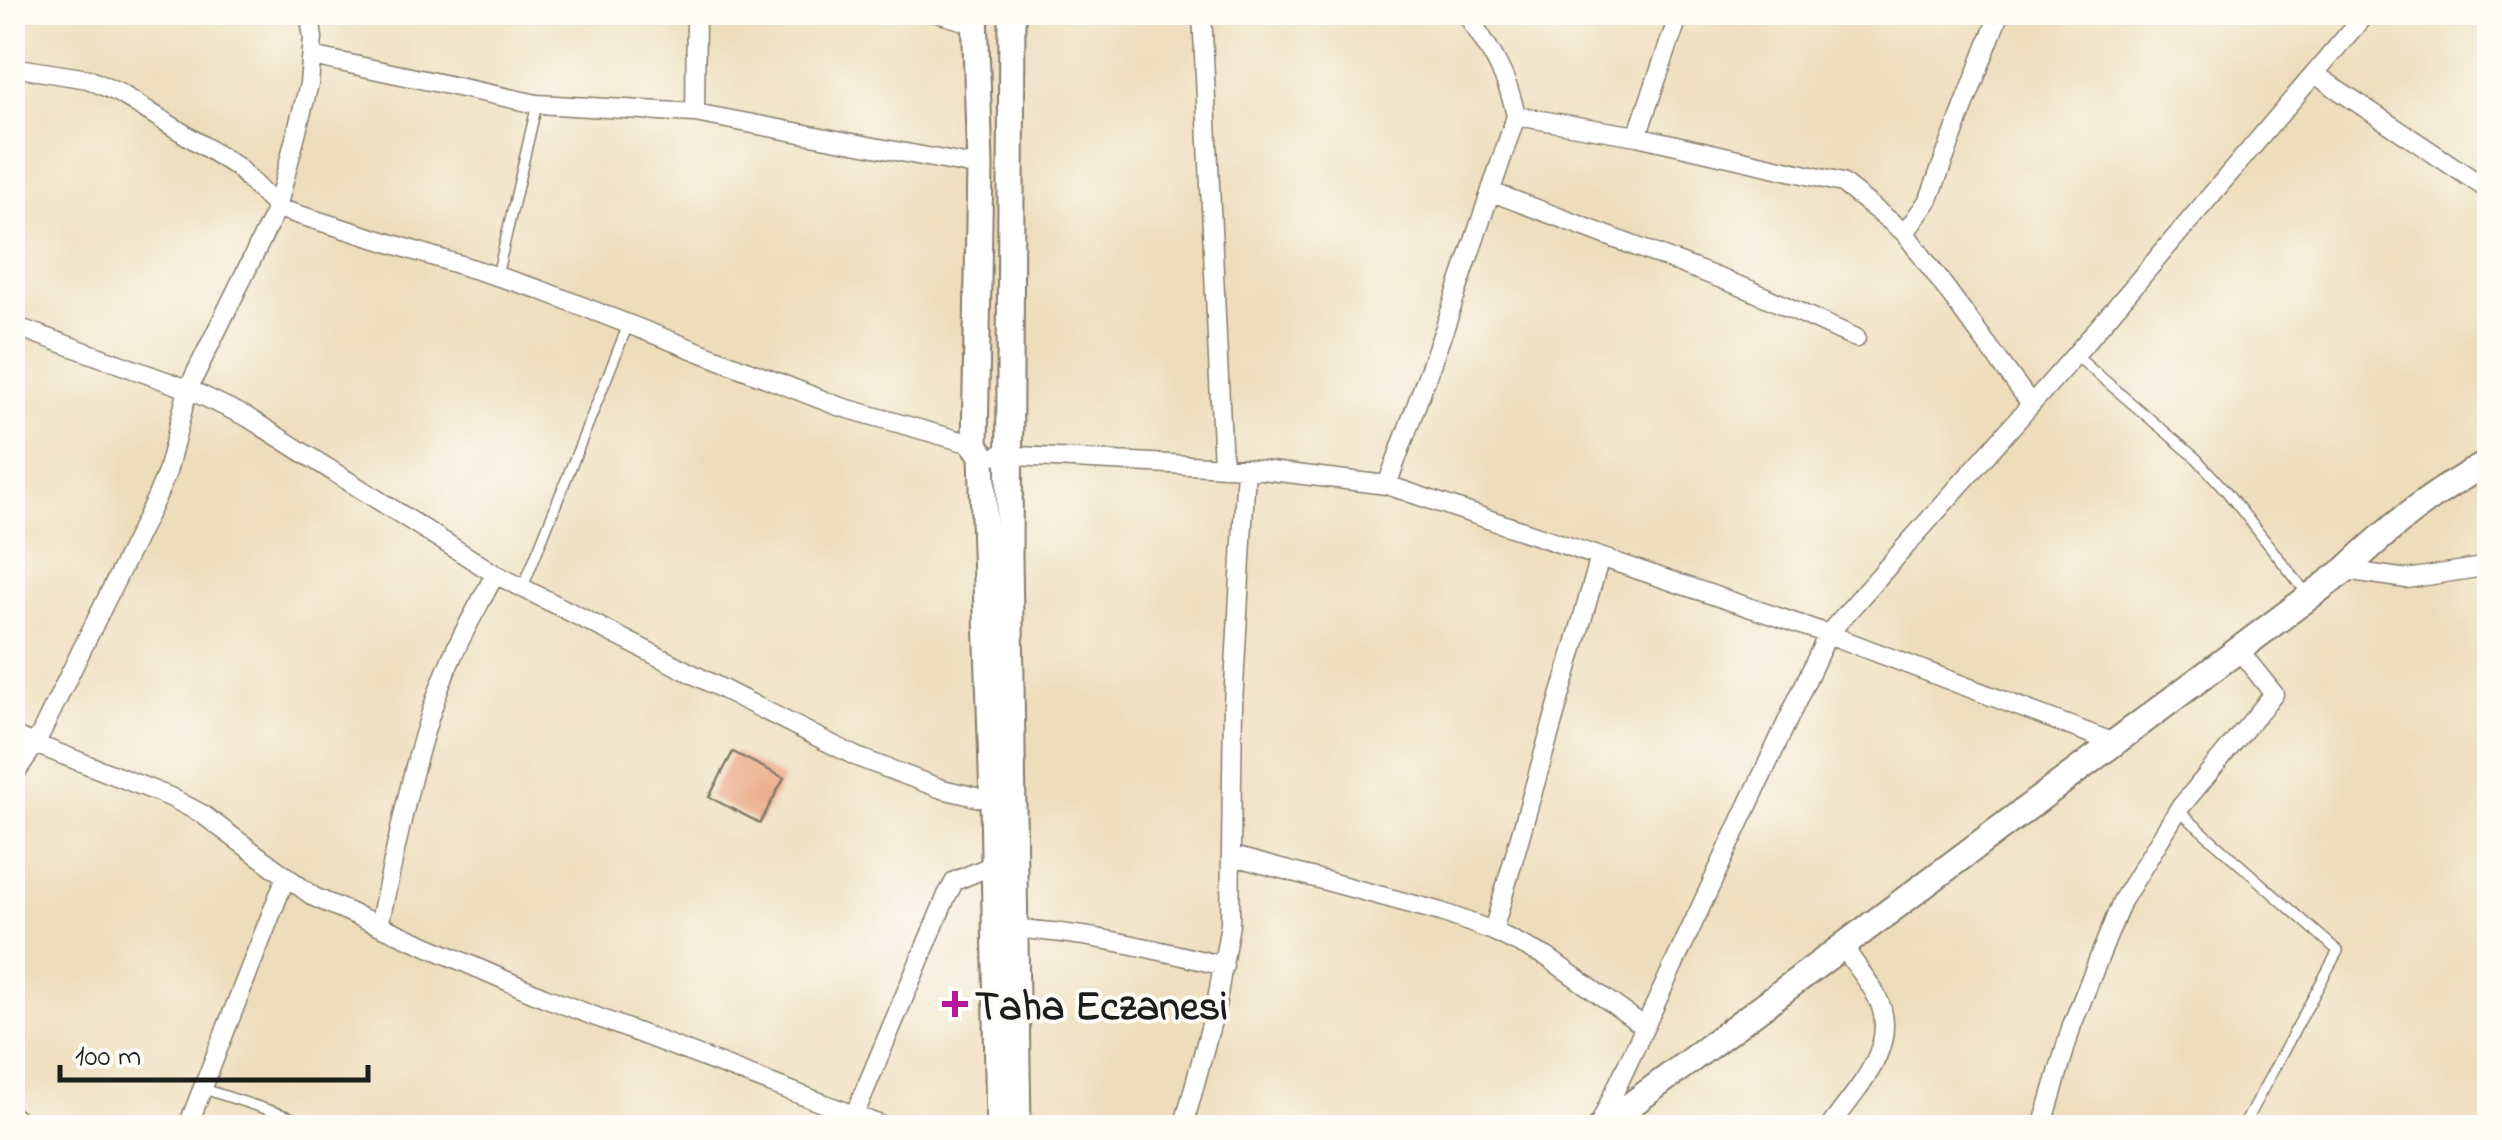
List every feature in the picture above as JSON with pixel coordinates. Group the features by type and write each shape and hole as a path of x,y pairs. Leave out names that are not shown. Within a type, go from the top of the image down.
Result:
{"main road":[{"path":"999,1128 1012,12"},
{"path":"975,18 980,167 979,450 994,801 993,864 1004,928 1018,1128"},
{"path":"1599,1128 2345,570 2406,514 2490,462"}],"street":[{"path":"12,778 36,743 157,496 188,388 277,208 309,84 309,12"},
{"path":"695,113 696,12"},
{"path":"934,12 975,18"},
{"path":"1202,12 1223,467"},
{"path":"1387,485 1516,116 1511,91 1494,54 1465,12"},
{"path":"1637,136 1680,12"},
{"path":"1905,232 1936,183 2000,12"},
{"path":"1599,1128 1828,634 2075,355 2367,12"},
{"path":"312,56 537,104 695,113 980,167"},
{"path":"12,67 88,79 120,94 238,167 277,208 497,276 838,406 979,450 1246,468 1387,485 1828,634 2112,742"},
{"path":"2316,75 2490,192"},
{"path":"1516,116 1637,136 1842,183 1905,232 2030,404"},
{"path":"1492,192 1748,289 1856,338"},
{"path":"12,326 188,388 263,426 522,588 857,757 942,789 994,801"},
{"path":"1183,1128 1224,966 1230,924 1233,704 1246,468"},
{"path":"1493,930 1600,557"},
{"path":"2345,570 2407,579 2490,566"},
{"path":"379,925 431,714 450,662 495,574"},
{"path":"2042,1128 2072,1025 2122,901 2178,810 2274,694 2238,649"},
{"path":"12,735 170,797 202,814 314,897 544,997 841,1118 888,1128"},
{"path":"1233,856 1441,912 1493,930 1547,957 1645,1027"},
{"path":"841,1118 955,881 993,864"},
{"path":"187,1128 286,879"},
{"path":"1004,928 1106,937 1224,966"},
{"path":"1829,1128 1873,1067 1883,1030 1878,998 1842,945"},
{"path":"12,1116 28,1128"}],"lane":[{"path":"497,276 537,104"},
{"path":"522,588 628,325"},
{"path":"2075,355 2196,458 2309,597"},
{"path":"2178,810 2338,951 2242,1128"},
{"path":"204,1090 324,1128"}],"building":[{"path":"733,752 784,778 760,823 709,797"}],"place":[{"name":"Taha Eczanesi","path":"955,1004"}]}
